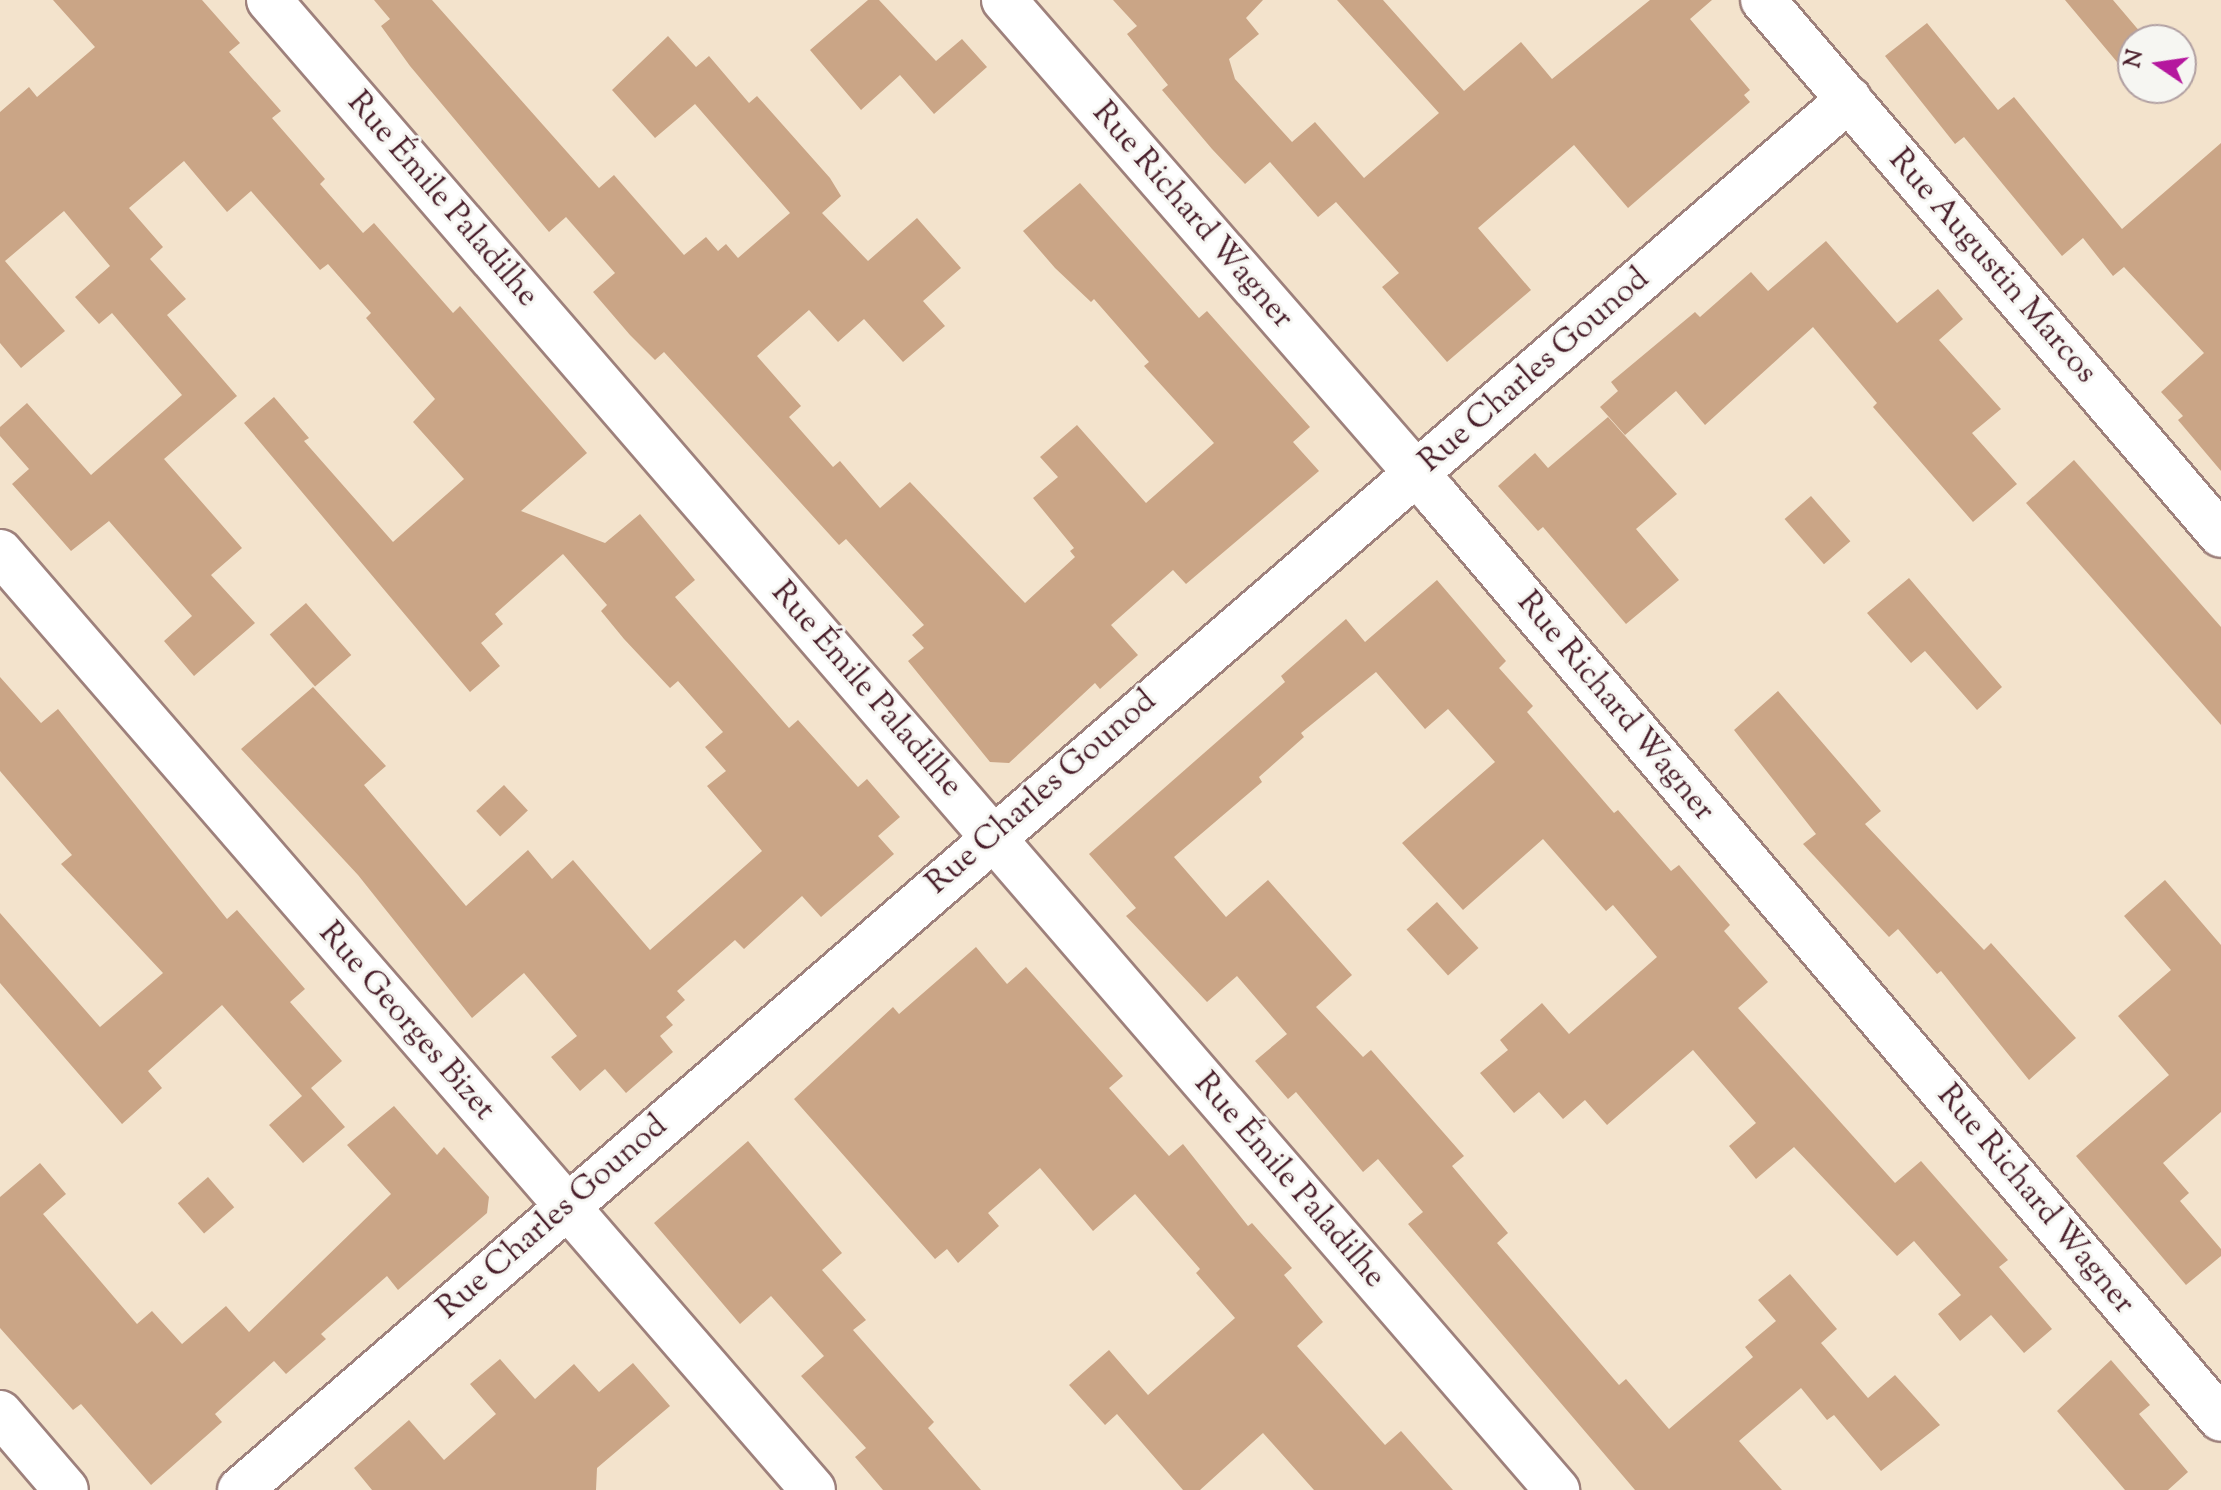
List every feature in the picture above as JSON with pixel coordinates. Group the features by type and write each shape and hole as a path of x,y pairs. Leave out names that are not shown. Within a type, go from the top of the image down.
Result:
{"street":[{"name":"Rue Émile Paladilhe","path":"269,0 1557,1490"},
{"name":"Rue Richard Wagner","path":"1004,0 1417,474 2221,1419"},
{"name":"Rue Augustin Marcos","path":"1763,0 2221,535"},
{"name":"Rue Charles Gounod","path":"240,1490 991,836 1417,474 1849,99"},
{"name":"Rue Georges Bizet","path":"0,552 813,1490"},
{"path":"0,1413 66,1490"}],"building":[{"path":"53,0 202,0 240,43 229,52 281,111 272,118 325,179 320,184 363,233 374,223 453,313 460,306 587,453 521,511 605,543 640,514 695,580 675,597 789,728 798,720 858,787 867,779 900,817 878,836 894,854 821,917 802,896 744,949 735,940 677,991 685,1000 666,1017 673,1025 660,1036 673,1052 626,1093 605,1069 580,1091 551,1057 577,1036 524,973 472,1018 358,875 241,749 313,687 386,766 364,785 466,906 528,850 552,879 573,860 650,950 762,851 707,786 726,771 705,747 723,732 678,681 670,688 624,639 601,611 607,605 563,554 495,614 503,624 481,643 500,666 470,692 244,423 274,397 309,438 304,441 393,542 464,479 413,422 435,399 366,318 371,313 328,264 320,270 251,191 227,212 184,161 129,208 163,247 150,259 186,299 167,315 237,396 164,459 242,548 211,575 255,623 194,676 164,641 192,616 109,521 71,551 12,484 29,469 0,436 0,427 27,403 91,475 182,395 112,313 99,324 75,297 110,266 64,211 5,261 65,331 21,368 0,343 0,112 29,87 37,97 95,47"},
{"path":"374,0 432,0 599,188 614,175 684,255 706,237 718,251 726,244 738,258 790,213 695,104 655,138 612,90 668,36 696,67 709,56 749,103 757,96 830,178 841,196 822,213 868,261 917,218 961,268 923,301 945,326 903,362 864,319 838,342 809,310 757,356 801,406 789,417 833,467 840,461 880,508 910,482 1025,603 1075,557 1070,551 1074,548 1033,498 1058,477 1040,457 1077,425 1146,503 1214,443 1144,366 1149,362 1094,299 1091,302 1055,268 1023,231 1080,183 1199,318 1207,311 1310,427 1293,442 1319,471 1186,584 1173,570 1111,625 1138,655 1100,689 1095,683 1009,763 990,762 908,661 924,648 912,635 924,625 846,539 839,545 664,352 655,360 630,335 593,292 615,273 566,217 549,232 410,66 381,26 390,19"},
{"path":"868,0 879,0 936,61 962,39 987,67 934,114 900,75 861,110 810,50"},
{"path":"1113,0 1263,0 1246,18 1259,34 1229,59 1235,79 1292,142 1315,122 1364,178 1439,113 1337,0 1383,0 1464,91 1521,42 1552,79 1650,0 1712,0 1690,19 1750,90 1744,95 1750,102 1628,208 1574,145 1478,228 1531,290 1447,362 1382,287 1399,273 1336,202 1318,217 1270,162 1245,184 1212,149 1162,90 1168,85 1127,34 1137,26"},
{"path":"2065,0 2113,0 2133,24 2117,24 2117,62"},
{"path":"1927,23 1998,110 2014,97 2122,229 2221,143 2221,471 2178,420 2183,416 2161,392 2204,353 2124,267 2113,276 2083,238 2062,256 1964,137 1955,144 1885,56"},
{"path":"1826,241 1897,323 1938,289 1963,319 1939,340 2001,409 1972,433 2017,484 1973,522 1873,407 1877,403 1813,327 1705,425 1676,391 1625,435 1600,407 1618,391 1611,382 1695,312 1700,317 1751,272 1768,291"},
{"path":"1608,417 1677,494 1636,529 1679,580 1626,624 1543,527 1538,531 1498,486 1535,453 1548,468"},
{"path":"2074,460 2221,627 2221,725 2026,503"},
{"path":"1811,496 1850,541 1824,564 1785,519"},
{"path":"1909,578 2002,687 1977,710 1925,651 1911,663 1867,613"},
{"path":"1437,580 1506,661 1499,668 1533,706 1527,712 1614,813 1618,810 1671,871 1679,865 1730,925 1724,931 1768,982 1738,1008 1895,1183 1921,1161 2008,1260 1999,1267 2052,1329 2024,1353 1991,1315 1960,1341 1938,1314 1961,1295 1914,1241 1897,1256 1794,1147 1756,1179 1729,1146 1756,1123 1693,1050 1607,1125 1585,1100 1563,1119 1539,1092 1514,1113 1480,1073 1508,1050 1500,1040 1542,1003 1569,1034 1657,957 1613,905 1606,911 1543,839 1463,910 1402,843 1495,762 1448,709 1425,729 1376,672 1301,733 1304,737 1259,777 1262,782 1174,857 1226,917 1268,880 1352,975 1316,1007 1363,1057 1371,1050 1464,1156 1452,1166 1508,1233 1497,1243 1619,1385 1626,1379 1669,1429 1753,1357 1745,1347 1776,1321 1758,1300 1790,1274 1837,1329 1821,1343 1868,1398 1895,1375 1940,1425 1881,1471 1834,1415 1827,1420 1801,1388 1739,1441 1782,1490 1635,1490 1408,1224 1423,1212 1378,1159 1363,1172 1296,1092 1288,1099 1255,1061 1287,1034 1237,976 1207,1002 1126,916 1136,908 1089,854 1285,682 1281,676 1346,619 1365,642"},
{"path":"306,603 351,655 315,687 270,634"},
{"path":"0,677 41,723 58,709 227,919 237,910 305,989 290,1002 342,1061 311,1088 345,1127 303,1163 269,1125 302,1096 222,1005 148,1071 162,1088 122,1124 0,983 0,913 100,1027 163,973 61,864 72,855 0,771"},
{"path":"1778,691 1881,811 1865,824 1984,950 1991,943 2076,1038 2029,1080 1941,971 1937,974 1898,929 1889,937 1803,844 1816,834 1734,730"},
{"path":"504,785 528,811 500,837 476,811"},
{"path":"2165,880 2221,945 2221,1112 2163,1163 2189,1193 2180,1201 2221,1249 2221,1256 2186,1285 2076,1156 2169,1075 2118,1016 2171,970 2124,916"},
{"path":"1437,902 1478,948 1448,976 1407,929"},
{"path":"976,947 1007,984 1026,967 1123,1076 1109,1088 1169,1156 1183,1144 1248,1226 1252,1223 1292,1268 1284,1275 1323,1322 1297,1346 1385,1445 1401,1431 1453,1490 1314,1490 1263,1433 1200,1490 1183,1490 1117,1414 1105,1425 1069,1385 1109,1350 1148,1395 1235,1318 1196,1273 1200,1269 1135,1194 1093,1231 1040,1168 988,1213 999,1226 958,1263 947,1249 935,1259 794,1099 893,1007 899,1014"},
{"path":"394,1106 437,1155 444,1147 489,1197 487,1213 398,1290 387,1276 321,1334 326,1339 286,1374 274,1361 215,1414 222,1422 151,1485 81,1404 73,1410 0,1328 0,1197 40,1163 66,1194 43,1214 137,1324 152,1311 182,1344 226,1306 249,1332 391,1194 347,1145"},
{"path":"748,1141 842,1253 822,1270 866,1320 853,1330 934,1422 928,1428 981,1490 883,1490 855,1457 866,1448 801,1376 824,1356 771,1296 740,1324 654,1223"},
{"path":"208,1177 234,1207 204,1233 178,1203"},
{"path":"500,1359 535,1399 574,1364 599,1392 633,1363 670,1406 597,1468 596,1490 372,1490 354,1468 409,1420 444,1460 496,1414 470,1384"},
{"path":"2111,1360 2150,1405 2139,1414 2188,1472 2168,1490 2125,1490 2057,1411"}]}
